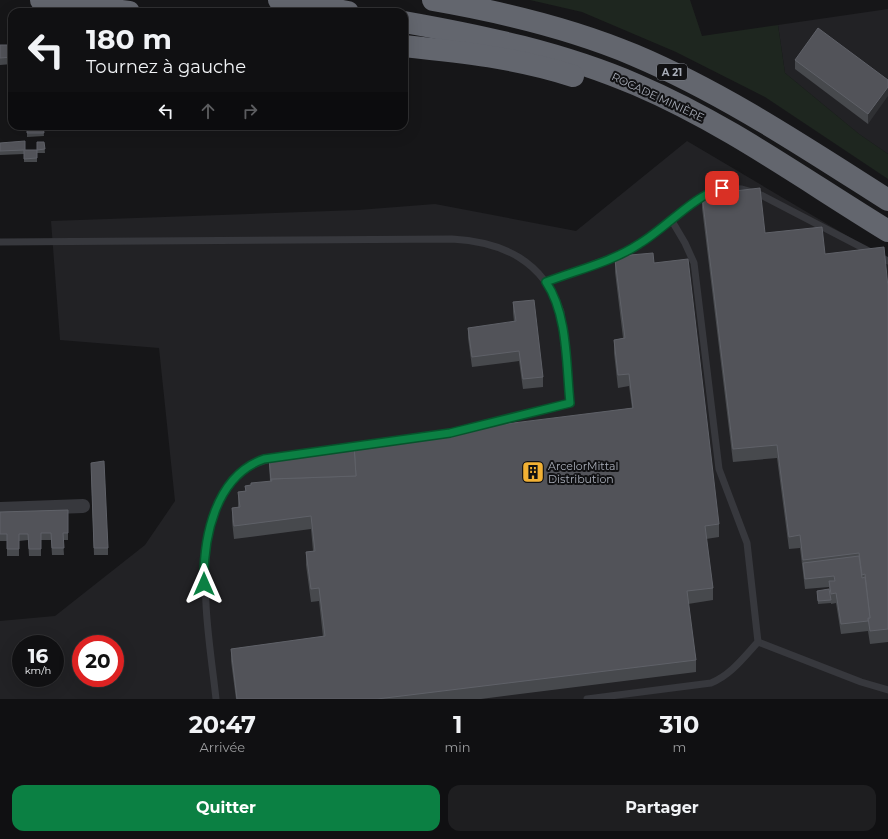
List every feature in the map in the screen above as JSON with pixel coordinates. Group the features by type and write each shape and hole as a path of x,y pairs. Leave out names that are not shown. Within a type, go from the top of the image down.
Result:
{"highway":[{"path":"41,0 100,8"},
{"path":"279,0 325,8"},
{"name":"A 21","path":"433,0 537,22 634,54 701,86 751,114 888,200"},
{"name":"ROCADE MINIÈRE","path":"408,23 512,44 576,62 638,85 723,129 888,231"},
{"path":"408,47 491,57 568,74 723,129"}],"street":[{"path":"0,508 83,506"}],"lane":[{"path":"546,282 629,250 672,221 706,194 722,188 742,189 768,198 888,261"},
{"path":"588,699 711,683 729,673 758,642 747,543 720,469 694,263 685,243 672,221"},
{"path":"0,242 463,240 491,244 514,254 526,262 546,282 552,292 561,312 570,403 450,433"},
{"path":"216,699 204,584 204,556 209,531 222,497 228,486 240,472 255,462 288,456"},
{"path":"758,642 861,682 888,690"}],"shaded area":[{"path":"530,0 690,0 702,36 778,25 785,73 859,134 888,154 888,179 765,97 676,52 582,12"},
{"path":"888,9 888,154 859,134 785,73 778,25"},
{"path":"687,141 888,260 888,699 0,699 0,621 55,616 145,545 175,501 159,348 60,340 51,221 358,210 435,204 576,231"}],"building":[{"path":"818,28 888,80 888,87 868,114 795,60"},
{"path":"0,45 8,45 8,57 0,58"},
{"path":"27,130 44,130 44,133 27,133"},
{"path":"25,141 25,150 37,150 37,158 24,159 24,150 0,151 0,143"},
{"path":"37,142 44,142 45,149 37,150"},
{"path":"760,188 765,233 822,227 825,254 884,247 888,287 888,629 870,631 865,574 862,575 859,553 803,560 800,535 789,537 777,445 733,449 702,195"},
{"name":"ArcelorMittal Distribution","path":"653,253 654,263 688,259 719,524 705,526 713,588 687,591 696,660 377,699 237,699 231,649 325,636 319,588 311,589 306,552 315,551 311,516 234,526 232,508 240,507 238,492 246,491 245,486 251,485 251,483 272,481 271,479 356,476 354,443 633,408 629,374 618,375 614,340 625,338 615,260 619,256"},
{"path":"534,300 543,377 523,379 519,351 472,357 468,328 516,321 513,302"},
{"path":"354,446 356,476 271,479 271,481 269,457"},
{"path":"104,461 108,548 94,548 91,463"},
{"path":"68,510 68,533 63,533 64,548 52,548 51,533 41,533 41,549 29,549 28,534 19,534 19,549 7,549 7,534 0,534 0,512"},
{"path":"859,556 862,578 865,577 870,618 868,618 868,621 841,624 836,593 831,594 829,581 835,581 834,576 805,579 803,563"},
{"path":"829,589 831,600 818,601 817,591"}],"place":[{"name":"ArcelorMittal Distribution","path":"533,472"}],"route":[{"path":"204,584 204,556 206,543 218,505 234,478 255,462 264,459 434,436 570,403 561,312 546,282 629,250 672,221 706,194 722,188"}]}
